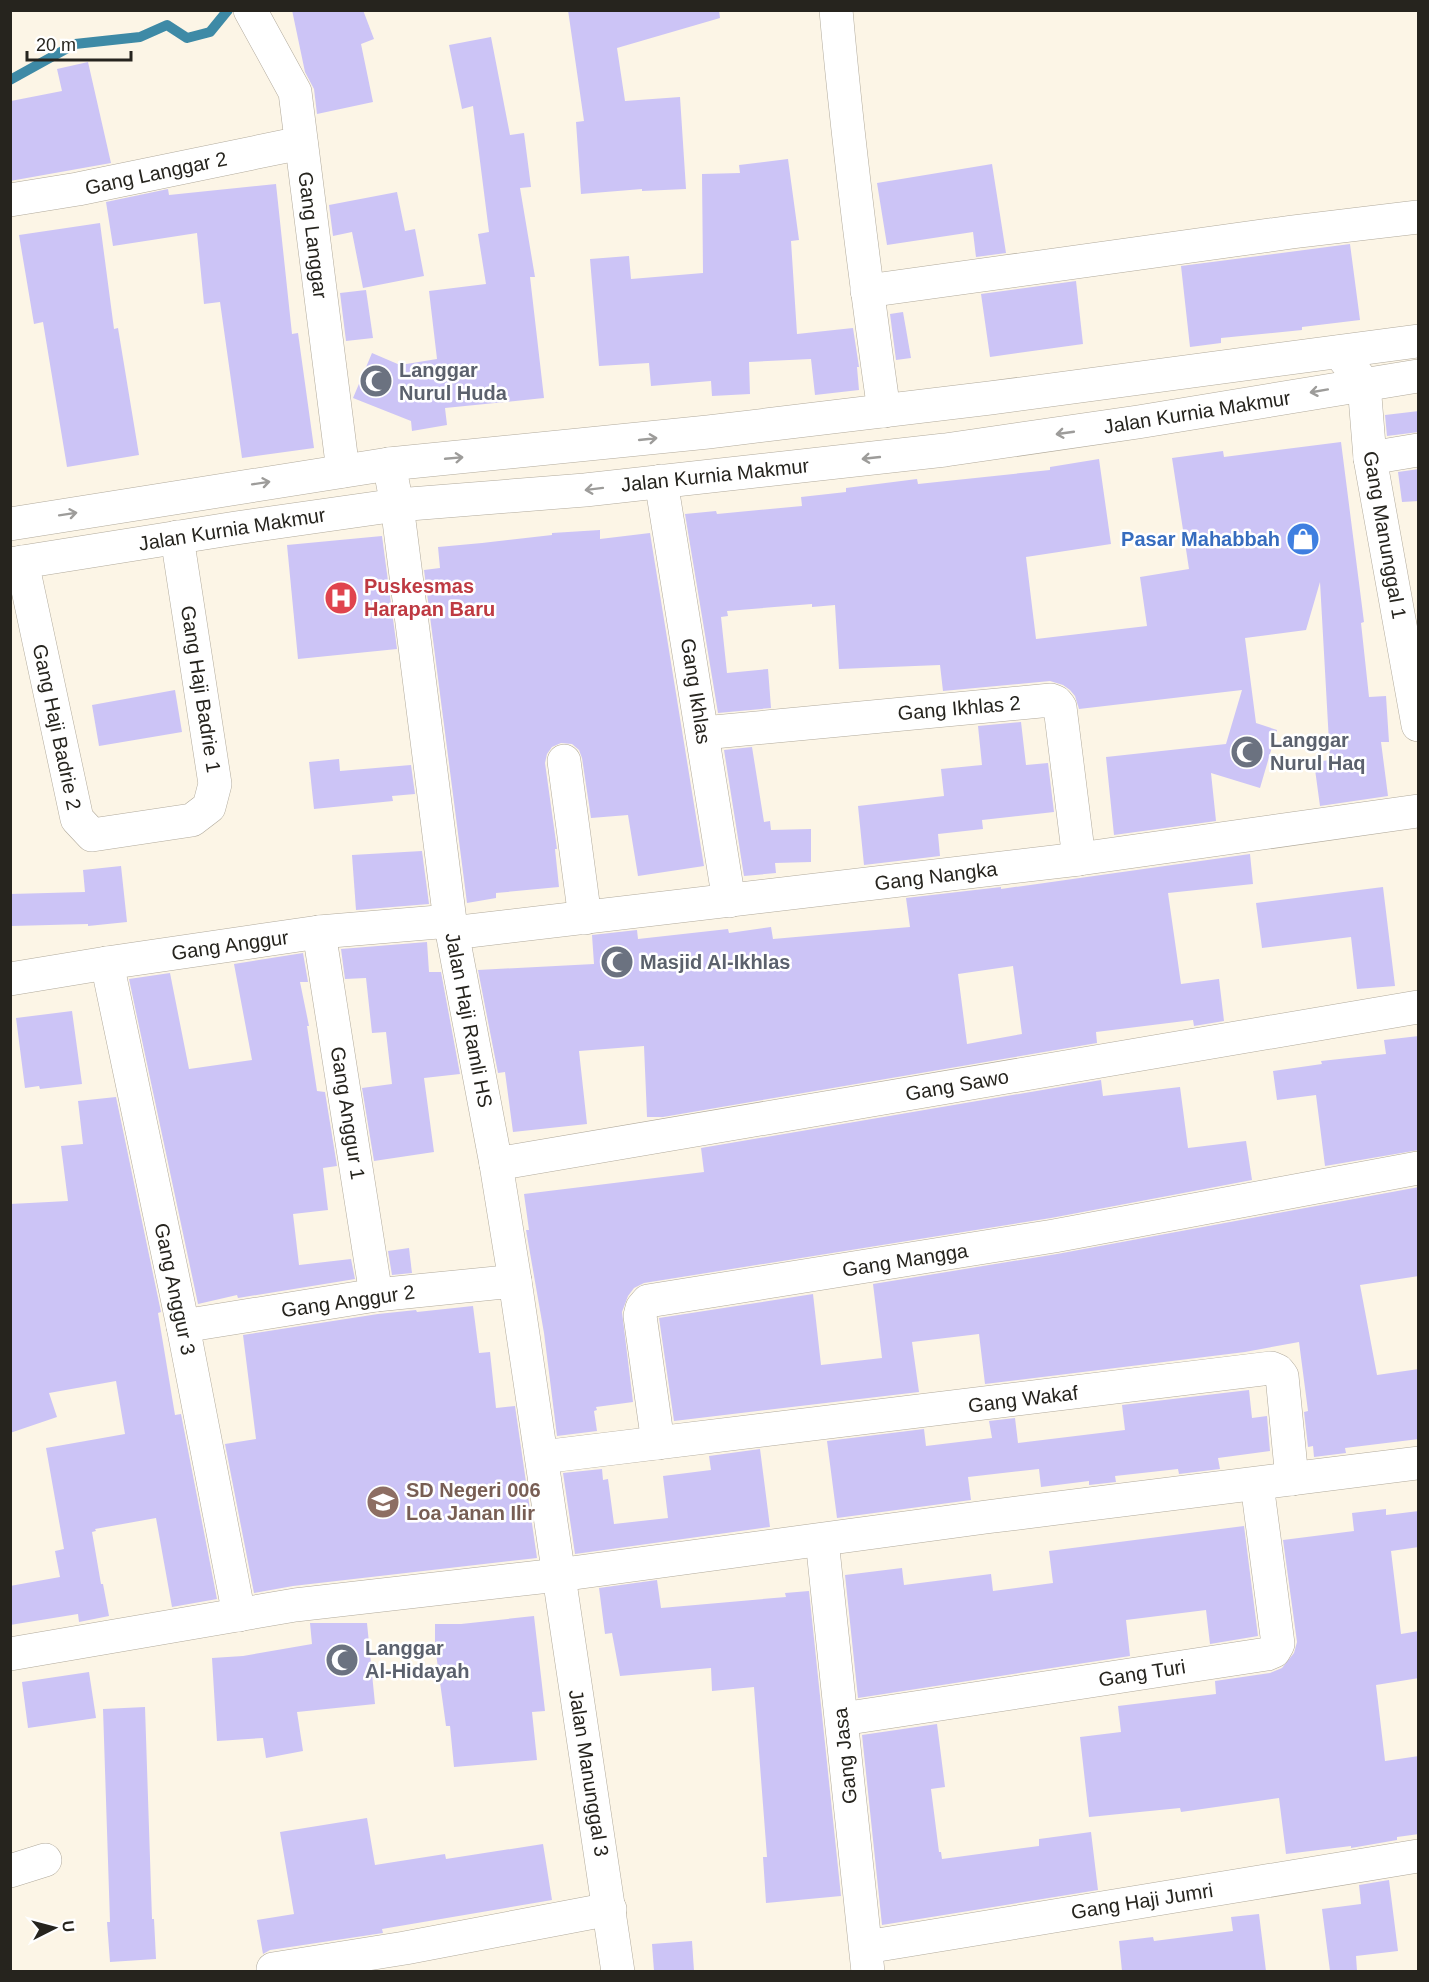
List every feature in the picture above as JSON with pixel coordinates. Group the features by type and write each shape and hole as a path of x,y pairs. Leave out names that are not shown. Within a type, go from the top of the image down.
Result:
{"street":[{"name":"Gang Langgar","path":"250,10 295,92 343,471"},
{"path":"836,10 867,291 884,411"},
{"name":"Gang Langgar 2","path":"10,200 78,189 301,143"},
{"path":"867,291 1419,216"},
{"name":"Jalan Kurnia Makmur","path":"10,524 390,464 697,434 1419,341"},
{"path":"1339,352 1364,384"},
{"name":"Jalan Kurnia Makmur","path":"16,563 397,505 585,490 945,450 1138,422 1419,376"},
{"name":"Gang Manunggal 1","path":"1364,384 1370,458 1419,725"},
{"path":"1370,458 1419,450"},
{"name":"Jalan Haji Ramli HS","path":"390,464 451,927 496,1164 542,1456 558,1575"},
{"name":"Gang Ikhlas","path":"661,481 729,901"},
{"name":"Gang Haji Badrie 1","path":"144,828 192,820 209,807 215,784 177,537"},
{"name":"Gang Haji Badrie 2","path":"16,563 77,819 92,835 144,828"},
{"name":"Gang Ikhlas 2","path":"703,733 1052,700 1060,708 1078,859"},
{"path":"564,761 585,918"},
{"name":"Gang Nangka","path":"451,927 585,918 729,901 1078,859 1419,811"},
{"name":"Gang Anggur","path":"10,979 319,932 451,927"},
{"name":"Gang Anggur 1","path":"319,932 376,1295"},
{"name":"Gang Anggur 3","path":"107,963 183,1326 239,1616"},
{"name":"Gang Sawo","path":"496,1164 1419,1007"},
{"name":"Gang Mangga","path":"658,1443 640,1316 642,1308 648,1302 1054,1236 1419,1168"},
{"name":"Gang Anggur 2","path":"183,1326 376,1295 515,1281"},
{"name":"Gang Wakaf","path":"658,1443 1271,1368 1282,1376 1292,1479"},
{"path":"542,1456 658,1443"},
{"path":"10,1654 295,1605 558,1575 986,1517 1419,1463"},
{"name":"Gang Turi","path":"842,1719 1267,1654 1274,1651 1278,1644 1257,1484"},
{"name":"Gang Jasa","path":"822,1540 867,1959"},
{"name":"Jalan Manunggal 3","path":"558,1575 618,1971"},
{"name":"Gang Haji Jumri","path":"867,1959 1419,1856"},
{"path":"10,1871 45,1860"},
{"path":"273,1969 405,1948 610,1909"}],"building":[{"path":"292,10 363,10 374,39 361,44 373,102 317,114 314,89 305,72"},
{"path":"568,10 719,10 720,18 617,48 625,101 680,97 686,189 642,191 642,189 581,194 576,122 584,121"},
{"path":"491,37 510,135 524,133 531,187 520,188 535,277 530,277 544,398 445,408 447,425 412,431 411,421 353,398 372,353 400,365 437,359 429,291 486,284 478,234 489,232 473,106 462,109 449,45"},
{"path":"88,62 111,163 10,181 11,101 62,91 57,69"},
{"path":"788,159 799,240 791,241 797,334 853,328 859,367 857,367 859,390 815,395 811,359 749,362 750,394 712,396 711,381 651,386 649,363 599,366 590,259 629,256 631,279 703,273 702,174 740,173 739,165"},
{"path":"992,164 1006,253 976,257 973,232 887,245 877,183"},
{"path":"276,184 292,334 298,333 314,448 242,458 220,302 204,304 197,233 113,246 106,202 168,189 169,195"},
{"path":"397,192 405,231 415,229 424,276 363,288 352,232 333,236 329,205"},
{"path":"100,223 114,329 118,328 139,455 67,467 43,322 34,324 19,235"},
{"path":"1350,244 1360,320 1302,327 1302,330 1221,338 1221,343 1190,347 1181,266"},
{"path":"1076,281 1083,344 990,357 981,294"},
{"path":"366,290 373,338 346,341 340,293"},
{"path":"903,312 911,358 896,360 890,314"},
{"path":"1419,411 1419,432 1387,436 1385,415"},
{"path":"1341,442 1364,622 1361,623 1369,697 1386,696 1389,742 1381,742 1388,796 1320,806 1314,762 1330,760 1320,582 1306,630 1245,638 1256,723 1277,730 1260,788 1211,773 1216,821 1114,835 1106,757 1226,744 1242,690 1079,709 1075,696 1070,690 1050,681 943,691 940,665 839,669 835,605 812,607 812,604 727,611 728,616 721,617 727,673 768,669 771,708 718,713 685,514 716,511 717,514 802,506 801,497 846,492 846,488 917,479 918,484 1050,470 1050,467 1099,459 1111,544 1026,557 1036,639 1147,626 1140,577 1189,569 1172,458 1223,451 1224,457"},
{"path":"1419,469 1419,501 1402,502 1398,472"},
{"path":"600,530 600,539 650,533 704,866 638,876 628,815 591,818 579,750 572,744 561,743 552,747 545,763 557,849 555,849 559,887 496,893 496,898 467,903 424,570 440,568 438,547 552,535 552,533"},
{"name":"Puskesmas Harapan Baru","path":"382,536 397,649 298,659 287,545"},
{"path":"175,690 182,732 99,746 92,705"},
{"path":"1021,722 1026,765 1048,763 1054,812 982,820 983,829 938,834 940,856 864,865 858,806 944,796 941,769 982,765 978,726"},
{"path":"752,747 764,822 770,821 771,830 811,829 811,862 775,863 776,873 744,876 724,750"},
{"path":"339,759 340,771 411,765 415,794 392,796 393,801 314,809 309,762"},
{"path":"422,851 429,904 356,910 352,855"},
{"path":"1250,854 1253,884 1168,893 1181,984 1219,979 1224,1021 1194,1026 1193,1020 1096,1032 1097,1043 663,1117 647,1117 644,1046 579,1051 587,1124 513,1132 505,1072 498,1073 478,970 594,964 592,935 637,930 638,939 728,929 729,933 771,927 773,939 910,927 906,898 1001,887 1001,889","holes":["1013,966 1022,1034 967,1044 958,974"]},
{"path":"121,866 127,922 88,926 88,924 11,926 10,894 85,892 83,870"},
{"path":"1383,887 1395,986 1357,989 1351,937 1262,948 1256,903"},
{"path":"427,942 429,972 441,972 460,1074 424,1078 434,1152 374,1161 362,1088 392,1084 386,1032 372,1033 366,978 345,979 341,949"},
{"path":"303,953 308,982 300,982 309,1026 307,1026 317,1091 325,1092 337,1166 323,1168 328,1210 293,1214 299,1265 351,1259 355,1279 238,1298 237,1295 198,1304 129,979 170,973 189,1069 252,1060 234,964"},
{"path":"72,1011 82,1084 40,1089 39,1086 25,1088 16,1018"},
{"path":"1419,1036 1419,1150 1325,1166 1316,1095 1277,1100 1273,1071 1322,1064 1321,1061 1386,1054 1384,1040"},
{"path":"1101,1080 1103,1096 1180,1087 1188,1148 1246,1141 1252,1180 1051,1218 644,1283 634,1288 622,1312 633,1402 596,1407 597,1410 594,1411 597,1431 557,1436 544,1333 526,1230 529,1230 524,1194 704,1172 701,1148"},
{"path":"116,1097 161,1312 158,1313 175,1415 181,1414 217,1599 172,1607 156,1518 95,1529 96,1531 92,1532 109,1616 79,1622 78,1614 10,1625 10,1586 60,1577 55,1551 64,1549 46,1448 125,1434 116,1381 49,1393 57,1417 10,1433 10,1204 68,1201 61,1146 83,1144 78,1101"},
{"path":"1419,1187 1419,1276 1360,1285 1377,1375 1419,1369 1419,1439 1345,1448 1346,1453 1314,1457 1313,1446 1308,1447 1304,1412 1308,1411 1299,1342 1245,1352 985,1384 979,1334 912,1342 919,1392 674,1421 659,1318 813,1294 821,1365 882,1358 873,1284 1057,1254"},
{"path":"409,1248 412,1273 392,1275 388,1251"},
{"name":"SD Negeri 006 Loa Janan Ilir","path":"473,1306 479,1353 490,1352 496,1408 515,1406 537,1558 293,1586 254,1593 225,1444 256,1439 243,1335 378,1314"},
{"path":"1249,1390 1252,1418 1267,1416 1270,1451 1218,1458 1220,1469 1179,1474 1178,1469 1115,1476 1116,1482 1089,1485 1089,1481 1041,1487 1039,1469 968,1477 971,1500 837,1518 827,1441 924,1429 926,1446 992,1438 989,1421 1015,1418 1018,1443 1125,1430 1122,1405"},
{"path":"760,1449 770,1527 575,1554 563,1473 602,1469 603,1480 608,1479 614,1524 668,1518 663,1476 711,1470 709,1456"},
{"path":"1386,1509 1386,1515 1419,1511 1419,1547 1391,1551 1401,1634 1419,1631 1419,1678 1376,1685 1385,1761 1419,1756 1419,1834 1351,1848 1351,1846 1286,1854 1279,1798 1181,1812 1180,1808 1089,1817 1080,1737 1121,1732 1118,1706 1216,1694 1215,1681 1270,1673 1282,1668 1294,1653 1297,1642 1283,1540 1354,1531 1352,1513"},
{"path":"1244,1526 1258,1636 1210,1644 1206,1610 1126,1620 1130,1656 858,1698 845,1575 902,1568 904,1585 991,1574 993,1591 1053,1583 1049,1551"},
{"path":"657,1580 661,1608 786,1597 785,1593 809,1591 841,1896 766,1903 763,1857 767,1857 754,1687 712,1691 711,1668 620,1676 612,1633 605,1634 599,1588"},
{"path":"534,1616 545,1711 532,1712 537,1760 454,1767 450,1726 446,1726 435,1646 435,1624 461,1624"},
{"path":"310,1623 367,1623 375,1704 297,1712 303,1751 266,1758 263,1738 217,1741 212,1658 243,1656 312,1644"},
{"path":"89,1672 96,1718 28,1728 22,1682"},
{"path":"145,1707 152,1919 154,1919 156,1959 110,1962 107,1922 110,1922 103,1709"},
{"path":"937,1724 945,1787 931,1789 939,1852 941,1852 942,1859 1039,1846 1039,1839 1091,1832 1098,1890 882,1925 862,1735"},
{"path":"367,1818 375,1865 445,1854 446,1859 543,1844 552,1900 382,1929 383,1933 270,1950 263,1954 257,1920 294,1914 280,1832"},
{"path":"1389,1880 1398,1951 1356,1956 1357,1971 1330,1971 1322,1909 1361,1904 1359,1885"},
{"path":"1259,1914 1266,1971 1122,1971 1119,1941 1153,1937 1154,1941 1233,1931 1231,1917"},
{"path":"692,1941 694,1971 654,1971 652,1944"}],"waterway":[{"path":"10,80 75,44 140,37 167,25 187,38 210,32 228,10"}],"place":[{"name":"Langgar Nurul Huda","path":"376,381"},
{"name":"Pasar Mahabbah","path":"1303,539"},
{"name":"Puskesmas Harapan Baru","path":"341,598"},
{"name":"Langgar Nurul Haq","path":"1247,752"},
{"name":"Masjid Al-Ikhlas","path":"617,962"},
{"name":"SD Negeri 006 Loa Janan Ilir","path":"383,1502"},
{"name":"Langgar Al-Hidayah","path":"342,1660"}]}
